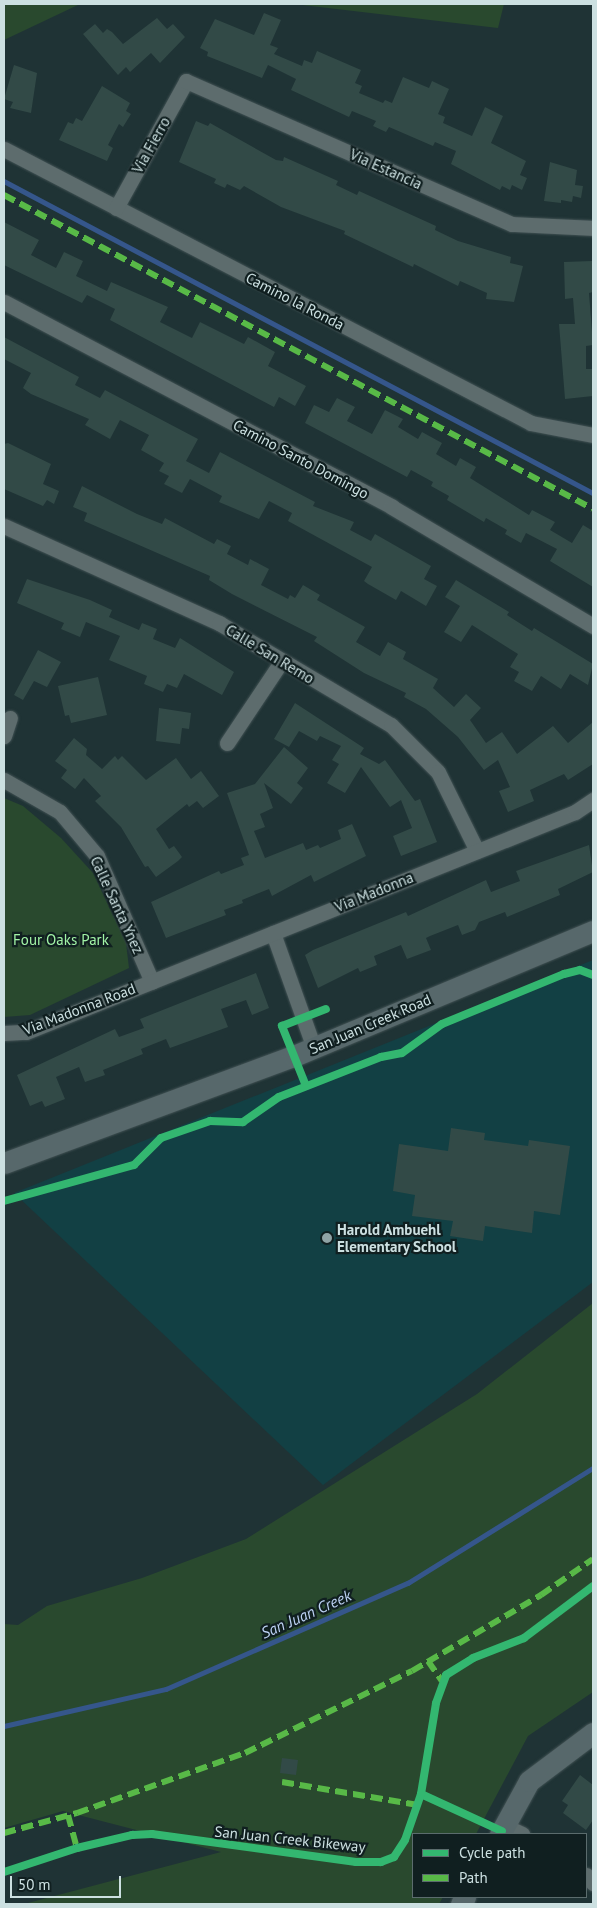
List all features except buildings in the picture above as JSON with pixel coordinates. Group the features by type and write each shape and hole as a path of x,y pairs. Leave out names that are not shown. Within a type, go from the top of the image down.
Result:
{"street":[{"name":"Via Fierro","path":"116,208 186,81"},
{"name":"Via Estancia","path":"186,81 512,224 593,228"},
{"name":"Camino la Ronda","path":"4,149 530,423 593,435"},
{"name":"Camino Santo Domingo","path":"4,302 392,507 593,626"},
{"name":"Calle San Remo","path":"4,526 219,623 281,662 391,725 418,748 438,772 477,851"},
{"path":"227,743 281,662"},
{"path":"4,736 10,718"},
{"name":"Calle Santa Ynez","path":"4,780 60,812 97,856 152,982"},
{"name":"Via Madonna","path":"152,982 575,812 593,800"},
{"name":"San Juan Creek Road","path":"4,1163 314,1048 593,931"},
{"path":"273,933 314,1048"},
{"name":"Via Madonna Road","path":"4,1033 26,1032 152,982"},
{"path":"509,1832 529,1781 593,1733"}],"shaded area":[{"name":"Harold Ambuehl Elementary School","path":"593,960 593,1282 323,1485 14,1193"}],"green space":[{"path":"4,4 80,4 4,40"},
{"path":"294,4 504,4 498,28"},
{"name":"Four Oaks Park","path":"4,798 23,806 61,838 93,873 126,943 129,968 30,1015 4,1017"},
{"path":"593,1303 593,1692 528,1736 477,1833 412,1833 412,1898 442,1898 439,1904 24,1904 221,1852 63,1811 4,1828 4,1624 18,1625 47,1606 142,1578 246,1539 477,1394"}],"waterway":[{"path":"4,181 593,493"},
{"name":"San Juan Creek","path":"4,1726 166,1689 408,1583 593,1468"}],"marked path":[{"path":"4,195 593,509"},
{"path":"4,1833 77,1813 245,1753 412,1671 541,1595 593,1559"},
{"path":"428,1661 442,1681"},
{"path":"282,1782 418,1805"},
{"path":"68,1815 77,1848"}],"cycle path":[{"path":"4,1201 134,1165 161,1138 210,1121 243,1122 279,1097 381,1057 402,1053 442,1024 564,974 580,970 593,975"},
{"path":"306,1086 282,1026 326,1009"},
{"name":"San Juan Creek Bikeway","path":"4,1872 77,1848 132,1835 152,1834 356,1862 381,1862 394,1857 405,1840 421,1794 436,1703 446,1675 473,1658 524,1638 593,1586"},
{"path":"421,1794 502,1831"}],"place":[{"name":"Harold Ambuehl Elementary School","path":"327,1238"}]}
